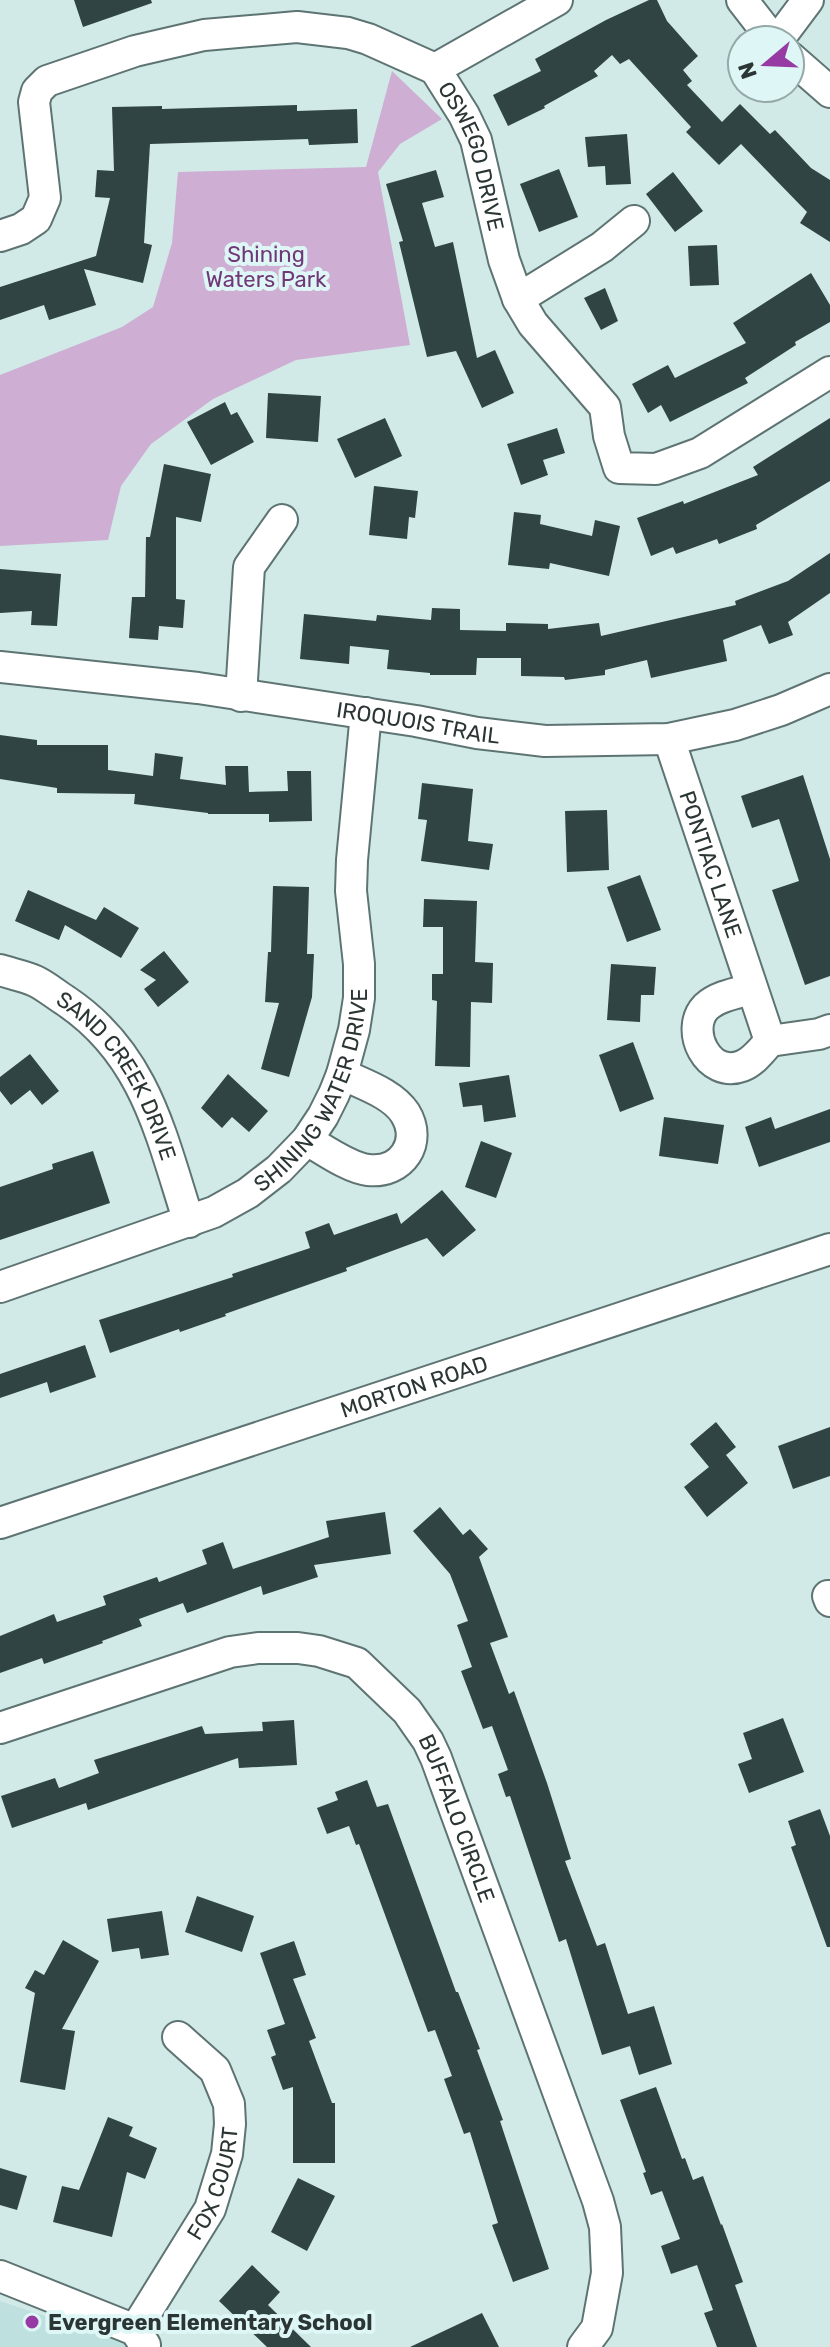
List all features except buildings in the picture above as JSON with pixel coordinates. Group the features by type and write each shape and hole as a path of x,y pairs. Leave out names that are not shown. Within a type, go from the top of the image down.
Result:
{"street":[{"path":"435,69 557,0"},
{"path":"742,0 762,24"},
{"path":"789,24 808,0"},
{"name":"OSWEGO DRIVE","path":"0,236 21,229 36,219 45,198 34,102 41,85 135,51 204,35 297,27 348,33 435,69 464,115 476,140 504,260 518,299 533,324 605,407 609,436 619,468 656,469 700,453 830,372"},
{"path":"806,71 830,92"},
{"path":"518,299 602,247 634,221"},
{"path":"241,696 249,567 282,520"},
{"name":"IROQUOIS TRAIL","path":"0,667 198,688 545,741 669,739 735,725 830,689"},
{"name":"SHINING WATER DRIVE","path":"0,1287 214,1212 248,1193 279,1169 307,1140 342,1074 359,998 359,964 351,891 366,713"},
{"name":"PONTIAC LANE","path":"669,739 770,1041"},
{"name":"SAND CREEK DRIVE","path":"0,970 37,982 69,1003 102,1030 120,1051 151,1105 189,1222"},
{"path":"752,989 715,1001 700,1017 697,1031 702,1050 713,1064 729,1069 745,1065 770,1041 830,1030"},
{"path":"307,1140 339,1159 367,1170 390,1168 407,1156 413,1135 405,1113 388,1096 342,1074"},
{"name":"MORTON ROAD","path":"0,1523 830,1249"},
{"name":"BUFFALO CIRCLE","path":"0,1728 230,1652 258,1648 289,1647 319,1651 357,1663 407,1711 436,1758 598,2201 605,2227 607,2273 597,2328 583,2347"},
{"name":"FOX COURT","path":"140,2338 210,2209 227,2154 229,2104 215,2070 178,2037"},
{"path":"0,2276 140,2338"}],"shaded area":[{"name":"Evergreen Elementary School","path":"0,2301 126,2343 131,2347 0,2347"}],"green space":[{"name":"Shining Waters Park","path":"392,71 442,119 400,144 378,172 410,345 296,360 213,399 151,444 121,486 108,540 0,546 0,375 122,327 153,307 172,243 178,172 366,167"}],"place":[{"name":"Evergreen Elementary School","path":"32,2322"}]}
